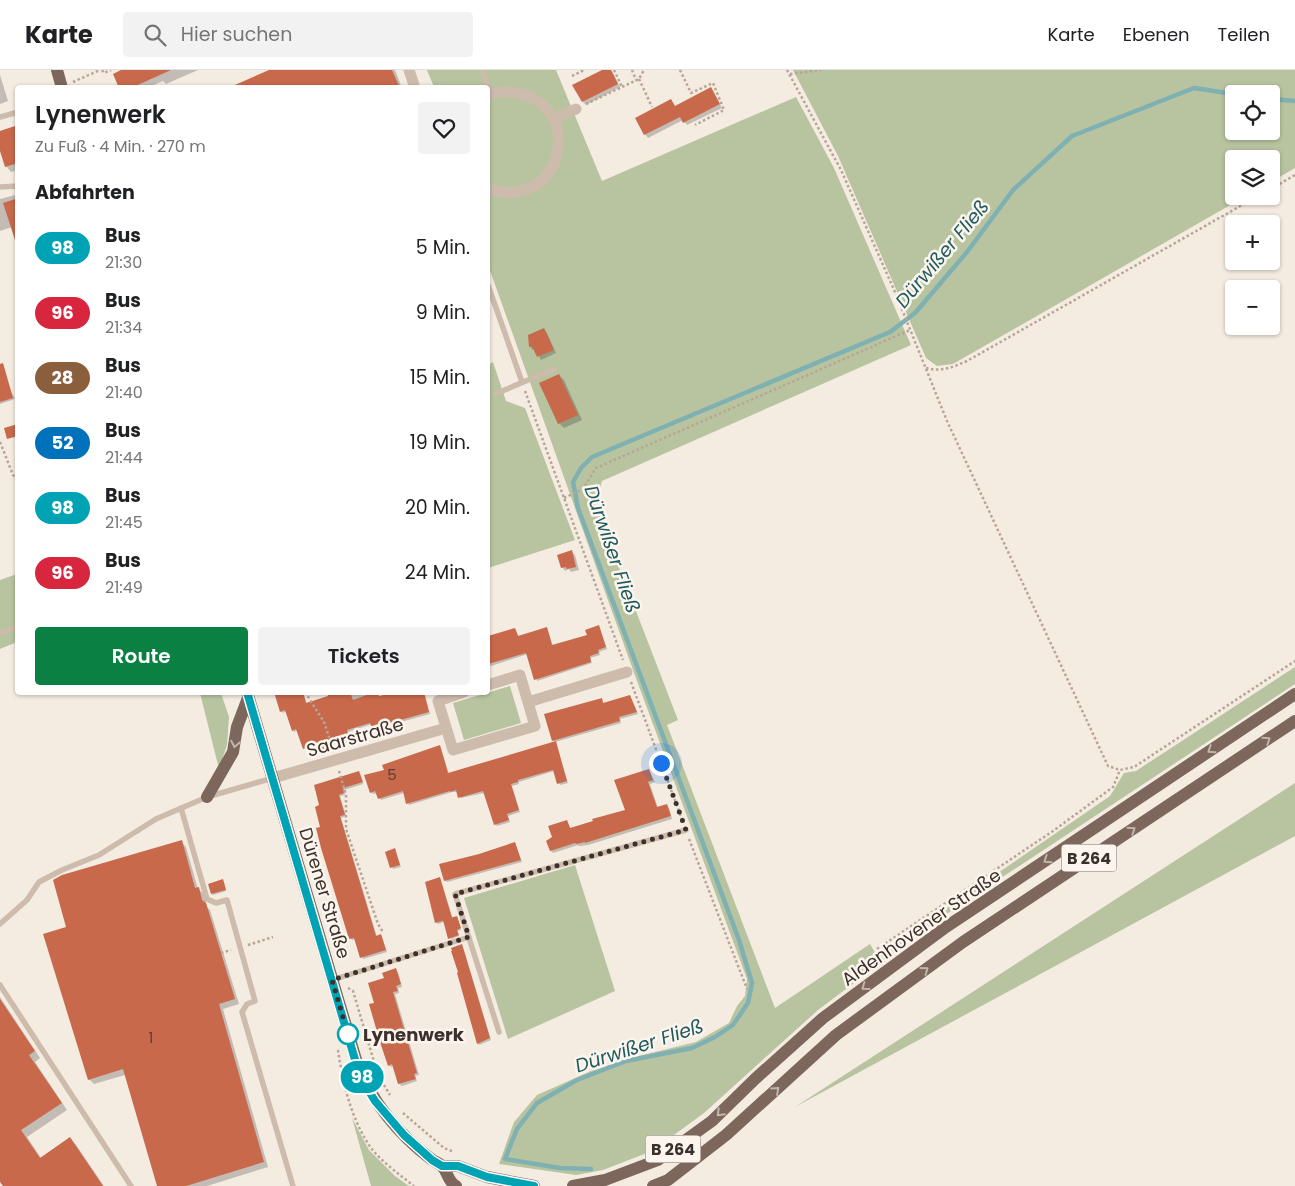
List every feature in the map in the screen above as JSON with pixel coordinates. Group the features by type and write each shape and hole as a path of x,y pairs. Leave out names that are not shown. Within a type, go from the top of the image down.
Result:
{"main road":[{"path":"57,70 61,85"},
{"name":"Aldenhovener Straße","path":"573,1186 605,1180 658,1160 712,1121 755,1078 823,1018 946,928 1295,694"},
{"path":"207,796 233,752 238,727 248,695"},
{"name":"Dürener Straße","path":"248,695 356,1063 364,1083 375,1101 401,1132 425,1155 442,1166 451,1183 456,1186"},
{"name":"Aldenhovener Straße","path":"653,1186 668,1180 726,1135 836,1035 963,942 1295,721"},
{"path":"442,1166 458,1166 487,1177 534,1186"}],"street":[{"path":"408,70 414,85"},
{"path":"490,95 515,92 528,96 543,106 553,120 558,134 559,146 553,166 546,176 534,186 517,193 502,194 490,190"},
{"path":"553,120 576,109"},
{"path":"528,702 628,672"},
{"path":"454,695 438,700 453,750 535,726 520,676 490,684"},
{"name":"Saarstraße","path":"273,778 446,728"}],"lane":[{"path":"482,70 486,85"},
{"path":"0,116 15,113"},
{"path":"0,187 15,186"},
{"path":"490,291 522,382"},
{"path":"495,394 554,369"},
{"path":"0,633 15,628"},
{"path":"0,924 26,900 39,882 62,870 99,855 156,819 207,796 273,778"},
{"path":"181,808 207,899 216,903 227,900 255,1001 247,1004 242,1012 293,1186"},
{"path":"499,1032 455,894 686,830"},
{"path":"332,980 469,937"},
{"path":"0,985 131,1186"}],"path":[{"path":"67,85 101,70 104,73 111,70"},
{"path":"572,76 584,70"},
{"path":"614,70 622,87"},
{"path":"632,70 652,107"},
{"path":"576,109 638,79 644,70"},
{"path":"680,70 691,93 713,83 724,110 694,125"},
{"path":"787,70 841,170 909,326 947,421 1108,766 1120,770 1134,767 1295,661"},
{"path":"790,74 795,71 821,70"},
{"path":"1280,184 1295,176"},
{"path":"926,368 934,370 947,369 967,361 1242,205"},
{"path":"564,498 583,489 596,468 910,330"},
{"path":"522,382 686,830 747,990"},
{"path":"0,442 15,477"},
{"path":"307,695 324,722 346,795 346,829 378,924 383,932"},
{"path":"877,949 1113,787 1120,770"},
{"path":"332,980 353,991 378,1075 392,1099"},
{"path":"403,1113 444,1148 461,1156"}],"green space":[{"path":"427,70 556,70 602,181 796,97 834,168 911,345 602,481 595,505 678,720 667,725 775,1008 870,944 877,956 1110,796 1124,773 1136,771 1295,667 1295,684 942,917 818,1010 704,1113 652,1151 603,1170 576,1175 499,1164 514,1122 537,1095 591,1071 631,1058 696,1042 729,1023 737,1006 745,996 747,979 633,670 490,271 490,85 433,85"},
{"path":"793,70 1295,70 1295,168 1280,177 1280,150 1225,150 1225,205 1230,205 953,364 937,366 926,358 838,156"},
{"path":"493,362 506,401 525,408 575,540 490,567 490,364"},
{"path":"15,575 15,643 0,649 0,580"},
{"path":"510,686 521,723 464,740 453,703 480,695 490,695 490,692"},
{"path":"200,695 222,695 229,717 227,745 219,769"},
{"path":"1295,783 1295,836 795,1107"},
{"path":"575,865 615,991 508,1039 464,898"},
{"path":"352,1118 369,1150 395,1176 409,1186 371,1186"}],"building":[{"path":"121,70 171,70 138,85 118,85 113,74"},
{"path":"269,70 392,70 399,85 235,85"},
{"path":"602,70 611,70 618,84 582,102 572,85"},
{"path":"711,87 720,104 683,123 680,117 644,135 635,118 671,99 675,106"},
{"path":"15,126 15,164 5,167 0,151 0,131"},
{"path":"15,199 15,240 3,203"},
{"path":"544,328 554,350 537,357 532,346 529,347 528,335"},
{"path":"3,363 13,398 0,402 0,364"},
{"path":"559,374 578,415 558,424 539,383"},
{"path":"15,425 15,437 7,439 4,428"},
{"path":"572,550 576,567 561,568 557,555"},
{"path":"599,625 606,647 598,650 599,653 590,656 591,662 534,680 526,653 490,663 490,635 515,628 518,636 547,627 552,645 587,635 585,630"},
{"path":"275,695 304,695 306,703 328,695 351,695 353,700 367,695 425,695 429,712 372,728 370,723 347,730 348,735 328,741 330,748 313,752 311,746 303,749 296,729 292,731 285,710 280,712"},
{"path":"630,695 637,712 619,717 620,721 552,741 544,714 602,698 603,703"},
{"path":"556,741 567,781 557,784 553,770 518,780 518,782 511,784 519,810 507,814 509,820 494,825 483,791 458,798 456,790 450,791 406,804 403,791 378,799 375,791 370,793 364,775 384,770 382,765 440,745 448,773"},
{"path":"649,769 653,780 648,782 657,807 667,804 671,816 585,843 575,843 550,851 546,841 552,837 548,826 567,820 570,828 593,821 592,819 625,810 614,780"},
{"path":"359,771 363,782 343,788 344,793 339,795 345,815 340,816 376,936 381,934 386,950 360,958 354,938 349,939 321,848 316,828 320,827 315,807 319,805 314,785"},
{"path":"182,840 195,888 199,887 202,900 206,903 235,999 219,1004 264,1162 186,1186 157,1186 123,1069 88,1080 43,934 66,927 53,880 62,875"},
{"path":"515,842 521,860 444,881 439,864 479,854"},
{"path":"395,848 400,865 390,868 385,852"},
{"path":"440,877 452,918 435,923 425,882"},
{"path":"223,879 226,890 211,894 208,884"},
{"path":"457,916 461,928 457,930 459,935 448,939 443,920"},
{"path":"462,944 490,1038 477,1044 451,951 451,948"},
{"path":"396,968 401,984 396,986 398,991 393,992 417,1073 414,1074 416,1079 398,1084 392,1064 388,1066 380,1042 369,1004 374,1003 368,983 384,978 382,973"},
{"path":"0,999 35,1051 29,1055 62,1103 21,1130 40,1158 70,1137 103,1186 3,1186 0,1182"}],"waterway":[{"name":"Dürwißer Fließ","path":"591,1169 560,1168 505,1159 517,1129 537,1103 577,1080 626,1061 692,1048 715,1037 733,1025 748,1003 752,983 739,940 578,508 573,482 581,468 592,457 890,332 915,313 967,252 1013,190 1072,136 1194,88 1225,93"},
{"name":"Dürwißer Fließ","path":"1280,100 1295,101"}],"bus line":[{"name":"98","path":"248,695 356,1063 364,1083 375,1101 395,1125 432,1160 442,1166 458,1166 487,1177 534,1186"}],"place":[{"name":"Lynenwerk","path":"348,1034"}],"route":[{"path":"348,1034 332,980 469,937 455,894 686,830 661,763"}]}
